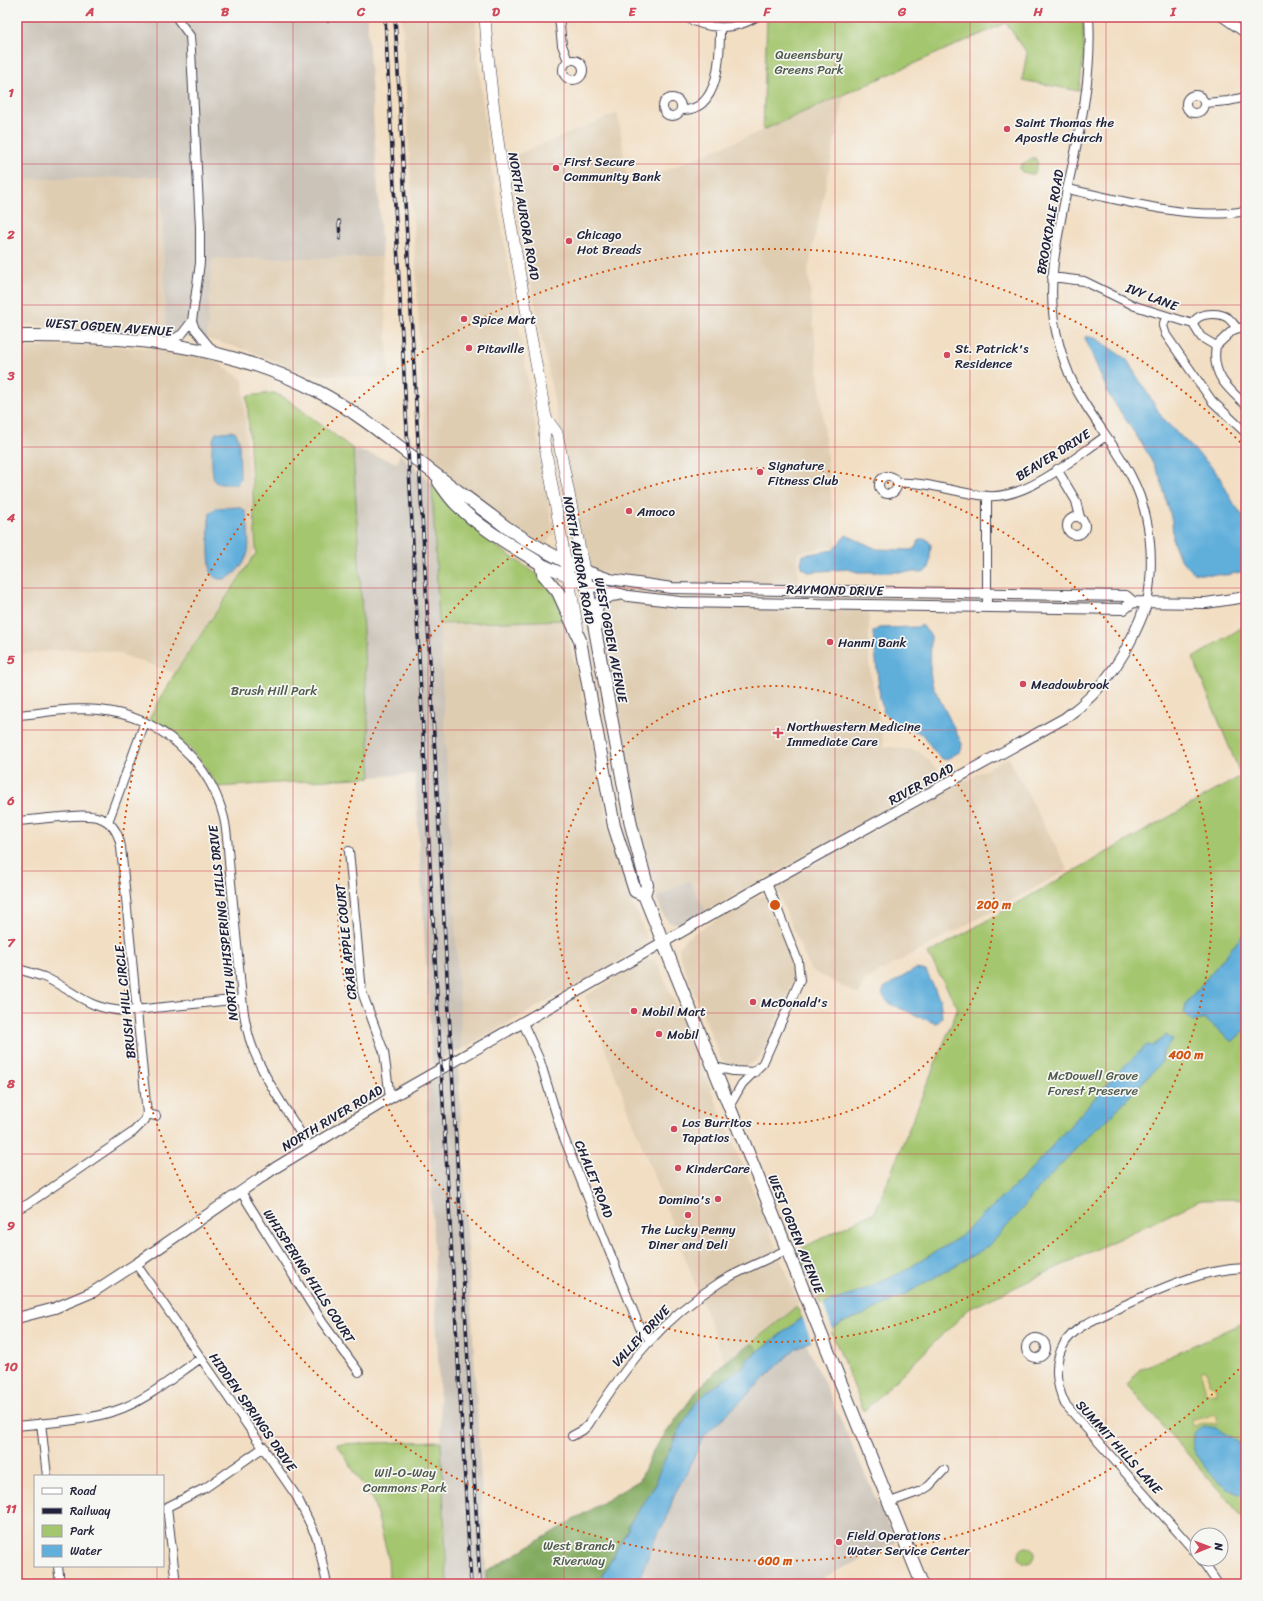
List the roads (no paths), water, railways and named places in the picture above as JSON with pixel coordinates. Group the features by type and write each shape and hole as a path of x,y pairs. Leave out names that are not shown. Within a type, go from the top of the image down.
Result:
{"main road":[{"name":"NORTH AURORA ROAD","path":"485,17 493,107 500,162 546,418 544,440 591,706"},
{"name":"WEST OGDEN AVENUE","path":"17,336 91,337 167,343 214,352 264,368 317,391 374,427 506,527 550,555 584,570 631,825 647,885 644,895 922,1584"},
{"name":"NORTH AURORA ROAD","path":"546,418 557,434 584,570"},
{"name":"WEST OGDEN AVENUE","path":"429,470 456,504 500,539 541,564"},
{"name":"RAYMOND DRIVE","path":"541,564 569,578 586,584"},
{"path":"541,564 543,574 558,592 580,640"},
{"name":"WEST OGDEN AVENUE","path":"591,706 620,847 635,891 644,895"}],"street":[{"path":"167,343 182,334 192,321 201,253 190,36 176,17"},
{"path":"558,17 562,45 568,61"},
{"path":"686,17 700,24 720,28 741,24 756,17"},
{"name":"BROOKDALE ROAD","path":"1089,17 1089,70 1052,277 1054,320 1064,361 1083,401 1132,477 1145,517 1150,557 1150,582 1146,602"},
{"path":"1222,17 1246,34"},
{"path":"681,110 691,109 704,101 715,82 719,63 720,28"},
{"path":"1205,103 1228,101 1246,97"},
{"path":"1068,189 1181,212 1210,214 1246,211"},
{"name":"IVY LANE","path":"1052,277 1084,281 1135,306 1166,317 1193,324"},
{"path":"1216,346 1201,336 1193,324 1199,317 1210,314 1220,314 1229,319 1237,328"},
{"path":"1166,317 1163,326 1166,335 1212,401 1246,433"},
{"path":"192,321 200,338 214,352"},
{"path":"1246,326 1237,328 1229,333 1216,346 1214,361 1221,381 1246,405"},
{"name":"BEAVER DRIVE","path":"898,483 917,482 988,496 1004,495 1032,485 1106,436"},
{"path":"1057,469 1076,501 1080,517"},
{"path":"987,607 988,496"},
{"name":"RAYMOND DRIVE","path":"584,570 610,579 672,588 1126,596 1133,602"},
{"name":"RAYMOND DRIVE","path":"586,584 620,594 651,600 680,602 1124,609 1133,602 1206,603 1246,597"},
{"path":"597,644 600,632 597,608 600,602 611,596 620,594"},
{"name":"RIVER ROAD","path":"664,943 767,883 1013,748 1074,712 1097,691 1114,671 1132,639 1146,602"},
{"name":"NORTH WHISPERING HILLS DRIVE","path":"17,716 87,709 117,713 145,722 170,737 190,755 208,779 220,804 226,835 242,999 247,1029 255,1054 309,1147"},
{"path":"17,821 86,814 100,817 108,822 145,722"},
{"name":"BRUSH HILL CIRCLE","path":"108,822 116,832 121,848 147,1114"},
{"name":"CRAB APPLE COURT","path":"349,851 362,992 384,1052 390,1098"},
{"path":"730,1105 742,1084 763,1063 800,980 798,961 767,883"},
{"name":"NORTH RIVER ROAD","path":"17,1318 55,1308 82,1297 111,1281 309,1147 390,1098 664,943"},
{"path":"17,969 44,978 88,1004 100,1008 120,1011 242,999"},
{"name":"CHALET ROAD","path":"523,1023 540,1061 562,1133 640,1328 650,1340"},
{"path":"714,1067 733,1071 755,1072"},
{"path":"17,1209 28,1204 133,1132 145,1120 147,1114 156,1116"},
{"name":"WHISPERING HILLS COURT","path":"241,1192 323,1323 359,1372"},
{"name":"VALLEY DRIVE","path":"572,1436 583,1430 588,1425 620,1376 650,1340 672,1318 705,1292 744,1270 788,1249"},
{"name":"HIDDEN SPRINGS DRIVE","path":"136,1264 298,1497 310,1520 320,1549 327,1584"},
{"path":"1045,1351 1059,1356 1064,1344 1073,1333 1084,1325 1146,1295 1211,1272 1246,1268"},
{"name":"SUMMIT HILLS LANE","path":"1059,1356 1057,1377 1059,1391 1066,1404 1189,1545"},
{"path":"17,1426 90,1417 122,1408 146,1396 202,1358"},
{"path":"41,1423 47,1475"},
{"path":"176,1584 165,1508 205,1488 264,1447"},
{"path":"890,1502 921,1491 929,1486 944,1470"},
{"path":"58,1567 60,1584"},
{"path":"1206,1567 1218,1584"}],"water":[{"path":"1086,336 1097,339 1127,360 1163,419 1213,468 1220,478 1234,504 1246,520 1246,571 1226,575 1203,574 1193,572 1180,559 1173,541 1172,521 1160,477 1144,447 1109,395 1085,338"},
{"path":"231,431 236,433 239,440 240,479 237,484 221,484 215,482 213,472 212,457 214,436 216,433"},
{"path":"239,507 244,510 247,517 249,542 247,555 242,565 232,575 222,579 217,578 212,574 209,554 210,513 216,508"},
{"path":"846,535 877,549 910,550 914,549 920,539 927,539 931,545 929,568 923,572 857,572 848,569 808,572 802,567 801,562 803,555 833,550"},
{"path":"921,624 931,636 930,672 932,684 962,744 961,751 945,760 938,756 922,734 892,721 884,713 880,698 873,632 880,628 918,627"},
{"path":"1246,931 1246,1029 1232,1042 1205,1019 1193,1022 1184,1013 1187,1002"},
{"path":"916,969 926,971 940,1000 942,1017 937,1023 890,1004 882,995 884,988"},
{"path":"1166,1035 1173,1040 1162,1053 1162,1062 1105,1122 1090,1134 1040,1186 1019,1213 989,1246 904,1295 863,1315 841,1323 821,1337 796,1348 703,1437 685,1476 675,1493 665,1522 656,1536 637,1584 598,1584 628,1529 628,1526 657,1483 656,1479 680,1429 695,1404 708,1391 742,1368 748,1359 798,1321 831,1301 858,1293 904,1271 960,1237 1028,1173 1118,1072 1147,1045 1153,1046"},
{"path":"1204,1426 1216,1428 1246,1447 1246,1496 1236,1493 1224,1486 1203,1465 1192,1442 1195,1432"}],"railway":[{"path":"385,17 440,1051 471,1584"},
{"path":"395,17 480,1584"},
{"path":"339,221 340,239"}],"place":[{"name":"Saint Thomas the Apostle Church","path":"1007,129"},
{"name":"First Secure Community Bank","path":"556,168"},
{"name":"Chicago Hot Breads","path":"569,241"},
{"name":"Spice Mart","path":"464,319"},
{"name":"Pitaville","path":"469,348"},
{"name":"St. Patrick's Residence","path":"947,355"},
{"name":"Signature Fitness Club","path":"760,472"},
{"name":"Amoco","path":"629,511"},
{"name":"Hanmi Bank","path":"830,642"},
{"name":"Meadowbrook","path":"1023,684"},
{"name":"Northwestern Medicine Immediate Care","path":"778,733"},
{"name":"McDonald's","path":"753,1002"},
{"name":"Mobil Mart","path":"634,1011"},
{"name":"Mobil","path":"659,1034"},
{"name":"Los Burritos Tapatios","path":"674,1129"},
{"name":"KinderCare","path":"678,1168"},
{"name":"Domino's","path":"718,1199"},
{"name":"The Lucky Penny Diner and Deli","path":"688,1215"},
{"name":"Field Operations Water Service Center","path":"839,1542"}],"park label":[{"name":"Queensbury Greens Park","path":"809,62"},
{"name":"Brush Hill Park","path":"274,690"},
{"name":"McDowell Grove Forest Preserve","path":"1093,1082"},
{"name":"Wil-O-Way Commons Park","path":"405,1480"},
{"name":"West Branch Riverway","path":"579,1552"}]}
